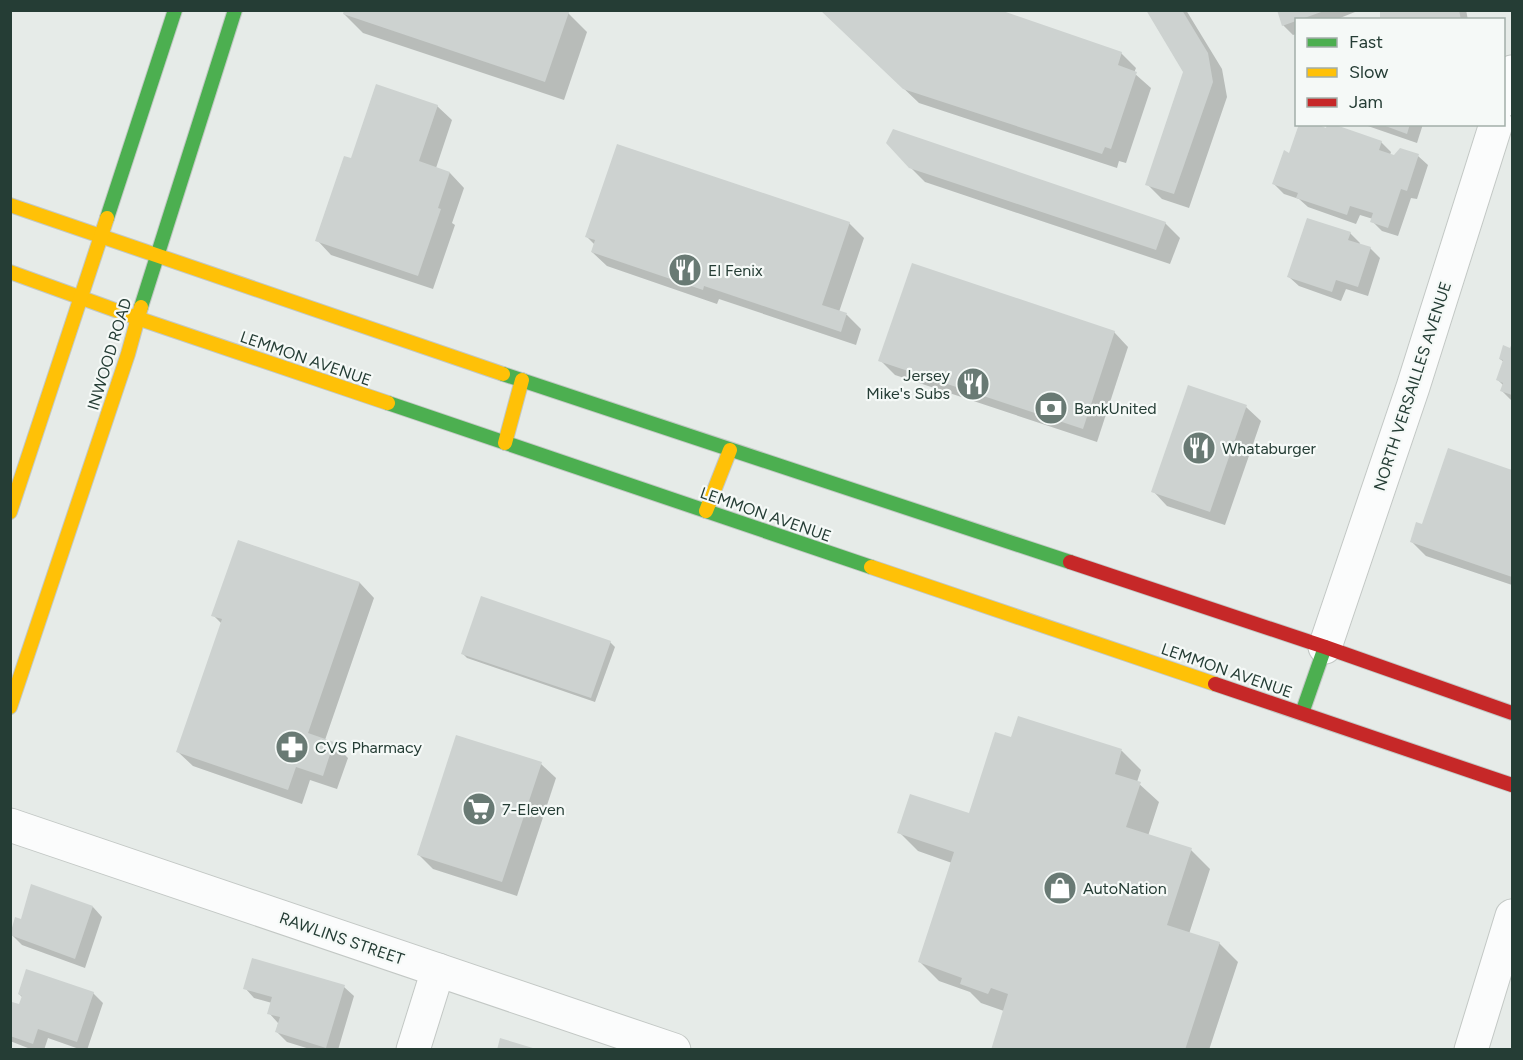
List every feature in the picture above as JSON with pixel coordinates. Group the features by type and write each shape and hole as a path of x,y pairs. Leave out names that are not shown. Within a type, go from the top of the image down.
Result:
{"main road":[{"path":"10,512 79,296 101,238 175,10"},
{"name":"INWOOD ROAD","path":"10,707 128,354 137,318 235,10"},
{"path":"10,205 101,238 730,450 1325,647 1512,713"},
{"name":"LEMMON AVENUE","path":"10,272 137,318 1512,785"},
{"path":"505,443 522,380"},
{"path":"706,511 730,450"},
{"path":"1302,713 1325,647"}],"street":[{"path":"1505,94 1512,72"},
{"name":"NORTH VERSAILLES AVENUE","path":"1325,647 1413,387 1495,126"},
{"name":"RAWLINS STREET","path":"10,825 674,1050"},
{"path":"1471,1050 1512,916"},
{"path":"413,1050 438,970"}],"building":[{"path":"344,10 564,10 569,12 545,82 343,14"},
{"path":"820,10 1000,10 1122,52 1118,65 1137,72 1111,149 1105,147 1102,154 903,89"},
{"path":"1146,10 1182,10 1208,53 1213,82 1174,194 1145,185 1183,72"},
{"path":"1277,10 1324,10 1304,18 1295,18 1295,21 1282,26"},
{"path":"1380,10 1459,10 1461,18 1380,18"},
{"path":"376,84 438,105 419,161 450,172 438,208 441,209 418,276 315,241 344,156 351,158"},
{"path":"1298,126 1326,128 1326,126 1339,126 1382,141 1379,150 1394,155 1400,148 1419,154 1407,191 1401,189 1388,228 1370,222 1373,213 1350,206 1347,215 1296,198 1298,193 1272,184 1284,150 1289,153"},
{"path":"1385,126 1409,126 1407,134"},
{"path":"893,129 1166,222 1156,250 909,168 886,143"},
{"path":"617,144 850,222 822,305 847,313 841,332 704,286 703,290 591,252 595,240 585,237"},
{"path":"1307,218 1351,232 1348,240 1371,247 1358,287 1336,280 1332,292 1287,277"},
{"path":"912,263 1115,331 1083,429 878,361"},
{"path":"1512,343 1512,395 1500,391 1503,383 1496,380 1503,360 1499,359 1503,345 1510,348"},
{"name":"Whataburger","path":"1188,385 1247,405 1210,512 1151,492"},
{"path":"1448,448 1512,470 1512,577 1410,542 1416,522 1422,524"},
{"name":"CVS Pharmacy","path":"238,540 360,582 308,733 334,742 323,776 296,767 288,790 176,752 222,619 211,616"},
{"path":"481,596 611,641 591,698 461,654"},
{"name":"AutoNation","path":"1018,716 1122,749 1115,774 1141,782 1126,827 1192,848 1167,925 1220,942 1185,1050 991,1050 1008,994 991,988 988,994 960,984 962,978 918,962 954,852 897,833 910,794 969,813 995,732 1011,737"},
{"name":"7-Eleven","path":"456,735 542,762 502,882 417,855"},
{"path":"31,884 93,906 75,959 10,935 15,917 21,919"},
{"path":"252,958 345,985 326,1048 275,1032 280,1017 267,1014 272,997 243,989"},
{"path":"26,969 94,992 77,1042 38,1029 33,1044 10,1036 10,1005 12,1002 19,1004 22,996 18,994"},
{"path":"500,1038 536,1049 536,1050 497,1050"}],"traffic: fast":[{"path":"107,218 175,10"},
{"path":"141,307 235,10"},
{"path":"503,374 1070,562"},
{"path":"388,403 871,567"},
{"path":"1302,713 1325,647"}],"traffic: slow":[{"path":"10,205 503,374"},
{"path":"10,512 107,218"},
{"path":"10,272 137,318 388,403"},
{"path":"10,707 128,354 141,307"},
{"path":"505,443 522,380"},
{"path":"706,511 730,450"},
{"path":"871,567 1215,684"}],"traffic: jam":[{"path":"1070,562 1325,647 1512,713"},
{"path":"1215,684 1512,785"}],"place":[{"name":"El Fenix","path":"685,270"},
{"name":"Jersey Mike's Subs","path":"973,384"},
{"name":"BankUnited","path":"1051,408"},
{"name":"Whataburger","path":"1199,448"},
{"name":"CVS Pharmacy","path":"292,747"},
{"name":"7-Eleven","path":"479,809"},
{"name":"AutoNation","path":"1060,888"}]}
